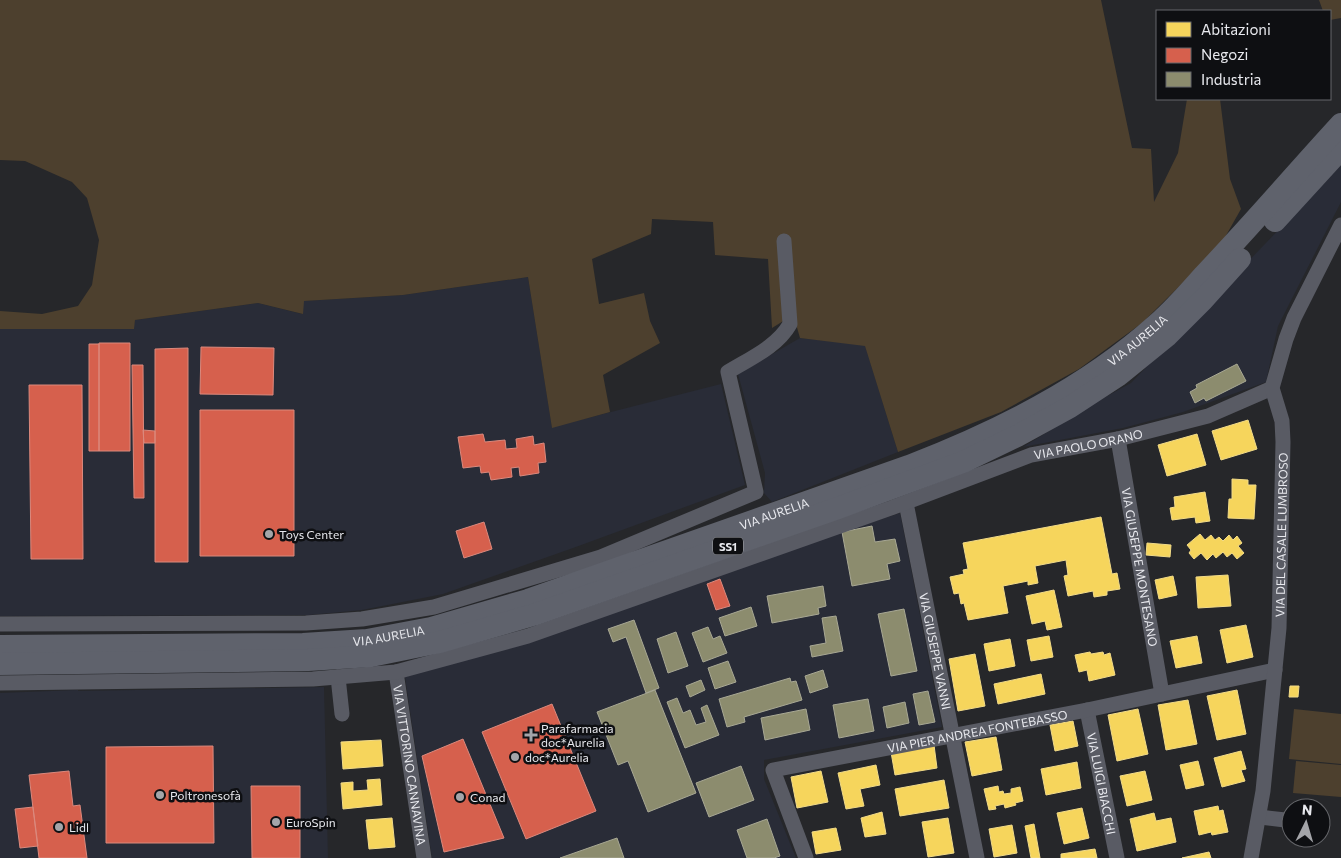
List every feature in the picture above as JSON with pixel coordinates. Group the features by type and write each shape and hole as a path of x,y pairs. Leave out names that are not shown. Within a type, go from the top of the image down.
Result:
{"highway":[{"name":"VIA AURELIA","path":"0,646 302,644 367,640 430,628 528,600 962,446 1059,395 1102,368 1157,324 1339,131"},
{"name":"VIA AURELIA","path":"0,664 308,660 371,656 440,642 533,615 963,462 1017,436 1070,407 1119,375 1160,341 1204,300 1339,131"},
{"path":"601,557 692,534 724,530"}],"street":[{"path":"1272,388 1294,318 1341,225"},
{"name":"VIA AURELIA","path":"0,624 299,624 362,619 434,607 601,557 756,492 728,372 777,342 785,334 790,324 784,241"},
{"name":"VIA PAOLO ORANO","path":"906,503 1031,455 1118,439 1208,416 1272,388"},
{"name":"VIA DEL CASALE LUMBROSO","path":"1251,858 1260,816 1280,601 1283,442 1282,421 1272,388"},
{"name":"VIA GIUSEPPE MONTESANO","path":"1118,439 1162,694"},
{"path":"0,683 338,677 396,672 528,636 906,503"},
{"name":"VIA GIUSEPPE VANNI","path":"906,503 977,858"},
{"name":"VIA PIER ANDREA FONTEBASSO","path":"806,858 773,770 952,734 1087,710 1275,670"},
{"name":"VIA VITTORINO CANNAVINA","path":"396,672 424,858"},
{"path":"338,677 342,714"},
{"name":"VIA LUIGI BIACCHI","path":"1087,710 1118,858"},
{"path":"1260,816 1281,819"}],"shaded area":[{"path":"0,0 1101,0 1132,148 1151,149 1154,202 1178,153 1187,100 1220,100 1230,179 1241,209 1220,246 1142,323 1079,369 1001,412 898,452 865,346 800,338 796,324 785,320 772,328 768,259 715,255 713,222 652,219 651,234 592,259 599,304 644,293 650,321 660,343 603,375 610,412 552,428 528,277 403,295 304,301 303,314 258,303 135,320 134,329 0,329 0,311 42,314 78,306 92,285 99,240 87,198 72,182 25,161 0,160"},
{"path":"1319,0 1341,0 1341,18 1331,20 1331,10 1323,10"},
{"path":"1341,165 1341,202 1278,326 1266,382 1183,412 1123,428 1023,447 1131,383"},
{"path":"528,277 552,427 721,384 745,485 443,594 362,610 309,615 0,616 0,329 133,329 135,320 258,303 302,314 303,301 403,295"},
{"path":"800,338 865,345 898,452 772,502 764,493 765,473 738,374"},
{"path":"900,513 942,727 764,760 764,779 796,858 432,858 405,677"},
{"path":"324,687 328,858 0,858 0,693 78,690"},
{"path":"1294,709 1341,714 1341,764 1289,759"},
{"path":"1296,761 1341,765 1341,797 1293,793"}],"building: Abitazioni":[{"path":"1248,420 1257,449 1221,460 1212,431"},
{"path":"1197,434 1206,465 1167,476 1158,445"},
{"path":"1232,479 1248,480 1248,485 1256,485 1254,519 1228,518 1229,499 1232,499"},
{"path":"1205,492 1210,521 1196,523 1195,517 1172,520 1170,508 1175,507 1174,497"},
{"path":"1101,517 1112,574 1117,573 1120,589 1107,591 1107,595 1094,597 1093,591 1068,596 1064,576 1068,575 1066,560 1035,566 1038,583 1028,585 1028,581 1003,586 1008,613 968,620 964,603 961,604 959,593 954,594 950,577 964,574 963,570 968,569 963,543"},
{"path":"1200,534 1205,540 1211,535 1215,540 1219,537 1223,541 1229,535 1233,540 1237,536 1242,543 1238,546 1244,553 1237,559 1232,553 1227,557 1223,552 1216,558 1213,554 1207,560 1201,553 1194,559 1189,553 1191,550 1187,545"},
{"path":"1147,543 1171,545 1170,557 1146,555"},
{"path":"1228,575 1231,606 1198,608 1196,577"},
{"path":"1173,576 1177,595 1159,599 1155,580"},
{"path":"1054,590 1062,627 1047,630 1045,621 1032,624 1026,596"},
{"path":"1246,625 1253,657 1227,663 1220,630"},
{"path":"1049,636 1053,657 1031,661 1027,640"},
{"path":"1197,636 1202,663 1176,668 1170,641"},
{"path":"1010,639 1015,666 989,671 984,644"},
{"path":"1090,652 1091,654 1103,652 1104,655 1110,653 1115,675 1089,681 1087,670 1079,672 1075,655"},
{"path":"975,654 985,706 958,711 949,659"},
{"path":"1041,674 1045,694 998,704 994,684"},
{"path":"1290,686 1299,686 1298,697 1289,697"},
{"path":"1237,690 1246,734 1217,740 1207,696"},
{"path":"1188,700 1197,744 1166,750 1158,705"},
{"path":"1138,709 1148,754 1117,761 1108,715"},
{"path":"1073,721 1078,746 1055,751 1050,725"},
{"path":"996,737 1002,770 972,776 965,742"},
{"path":"381,740 383,766 343,769 341,742"},
{"path":"934,745 937,768 895,775 891,752"},
{"path":"1241,751 1246,769 1241,770 1245,781 1222,787 1214,758"},
{"path":"1198,761 1204,785 1186,789 1180,765"},
{"path":"1077,762 1081,788 1046,795 1041,769"},
{"path":"876,765 880,785 860,789 864,806 846,809 838,773"},
{"path":"821,771 828,802 797,808 791,777"},
{"path":"1145,771 1152,800 1127,806 1120,776"},
{"path":"380,779 382,805 343,809 341,783 353,782 353,791 368,790 367,780"},
{"path":"944,780 949,808 900,816 895,789"},
{"path":"998,786 999,792 1003,791 1004,794 1011,793 1011,789 1020,787 1023,801 1005,808 1004,804 995,806 996,809 989,810 984,789"},
{"path":"1218,806 1219,811 1223,810 1228,832 1212,835 1211,832 1199,835 1194,811"},
{"path":"1082,808 1089,838 1064,844 1057,813"},
{"path":"882,812 886,834 865,837 861,818"},
{"path":"1154,813 1156,821 1171,818 1176,842 1137,851 1130,819"},
{"path":"392,818 395,847 369,849 366,820"},
{"path":"948,818 954,853 928,857 922,822"},
{"path":"1034,824 1040,858 1031,858 1025,826"},
{"path":"1012,825 1017,853 994,857 989,829"},
{"path":"836,828 841,850 816,854 812,832"},
{"path":"1095,849 1097,858 1061,858 1061,854"},
{"path":"1209,852 1211,858 1182,858"}],"building: Negozi":[{"path":"99,343 130,343 130,451 99,451"},
{"path":"89,344 99,344 99,451 89,451"},
{"path":"201,347 274,348 273,395 200,394"},
{"path":"188,348 188,562 155,562 155,349"},
{"path":"132,365 143,365 144,498 134,498"},
{"path":"29,385 82,385 83,559 31,559"},
{"path":"200,410 294,410 294,556 200,556"},
{"path":"143,430 155,431 155,443 144,443"},
{"path":"483,434 485,442 505,440 506,449 517,448 516,439 533,436 534,445 544,443 546,462 538,463 539,473 520,476 519,467 511,468 512,477 491,480 489,472 481,473 480,466 463,468 458,437"},
{"path":"484,522 492,549 464,558 456,531"},
{"path":"720,579 730,606 716,610 707,584"},
{"path":"552,704 596,811 526,839 482,732"},
{"name":"Conad","path":"463,739 504,838 444,852 422,756"},
{"name":"Poltronesofà","path":"213,746 214,843 106,843 106,747"},
{"name":"Lidl","path":"69,771 73,806 80,805 87,858 39,858 29,775"},
{"name":"EuroSpin","path":"251,786 300,786 300,858 252,858"},
{"path":"33,807 38,846 20,848 15,809"}],"building: Industria":[{"path":"1237,364 1246,381 1206,401 1204,398 1195,403 1190,392 1197,388 1196,385"},
{"path":"872,526 875,542 895,539 900,561 887,564 890,579 852,586 842,532"},
{"path":"823,586 826,606 818,608 819,614 772,623 767,596"},
{"path":"751,607 757,626 725,636 719,618"},
{"path":"904,609 917,671 891,676 878,614"},
{"path":"836,616 843,651 812,657 810,646 826,643 822,618"},
{"path":"634,620 659,688 646,693 626,637 613,642 608,629"},
{"path":"708,627 713,639 720,636 727,653 703,662 692,633"},
{"path":"676,632 688,666 668,673 657,639"},
{"path":"728,661 736,682 715,689 708,668"},
{"path":"823,670 828,687 810,693 805,676"},
{"path":"790,678 791,682 796,681 802,700 744,717 745,722 727,727 719,699"},
{"path":"701,680 705,690 690,697 686,686"},
{"path":"655,690 696,793 648,812 628,761 618,765 597,712"},
{"path":"928,691 935,722 919,725 913,694"},
{"path":"677,698 683,713 690,710 696,725 706,722 701,708 707,705 719,735 685,748 667,702"},
{"path":"868,699 874,731 839,738 833,705"},
{"path":"905,702 909,723 887,728 883,707"},
{"path":"806,709 810,730 765,740 761,718"},
{"path":"741,766 754,800 709,817 696,783"},
{"path":"767,819 780,856 774,858 747,858 737,830"},
{"path":"617,838 624,858 560,858"}],"place":[{"name":"Toys Center","path":"269,534"},
{"name":"Parafarmacia doc*Aurelia","path":"531,735"},
{"name":"doc*Aurelia","path":"515,757"},
{"name":"Poltronesofà","path":"160,795"},
{"name":"Conad","path":"460,797"},
{"name":"EuroSpin","path":"276,822"},
{"name":"Lidl","path":"59,827"}]}
